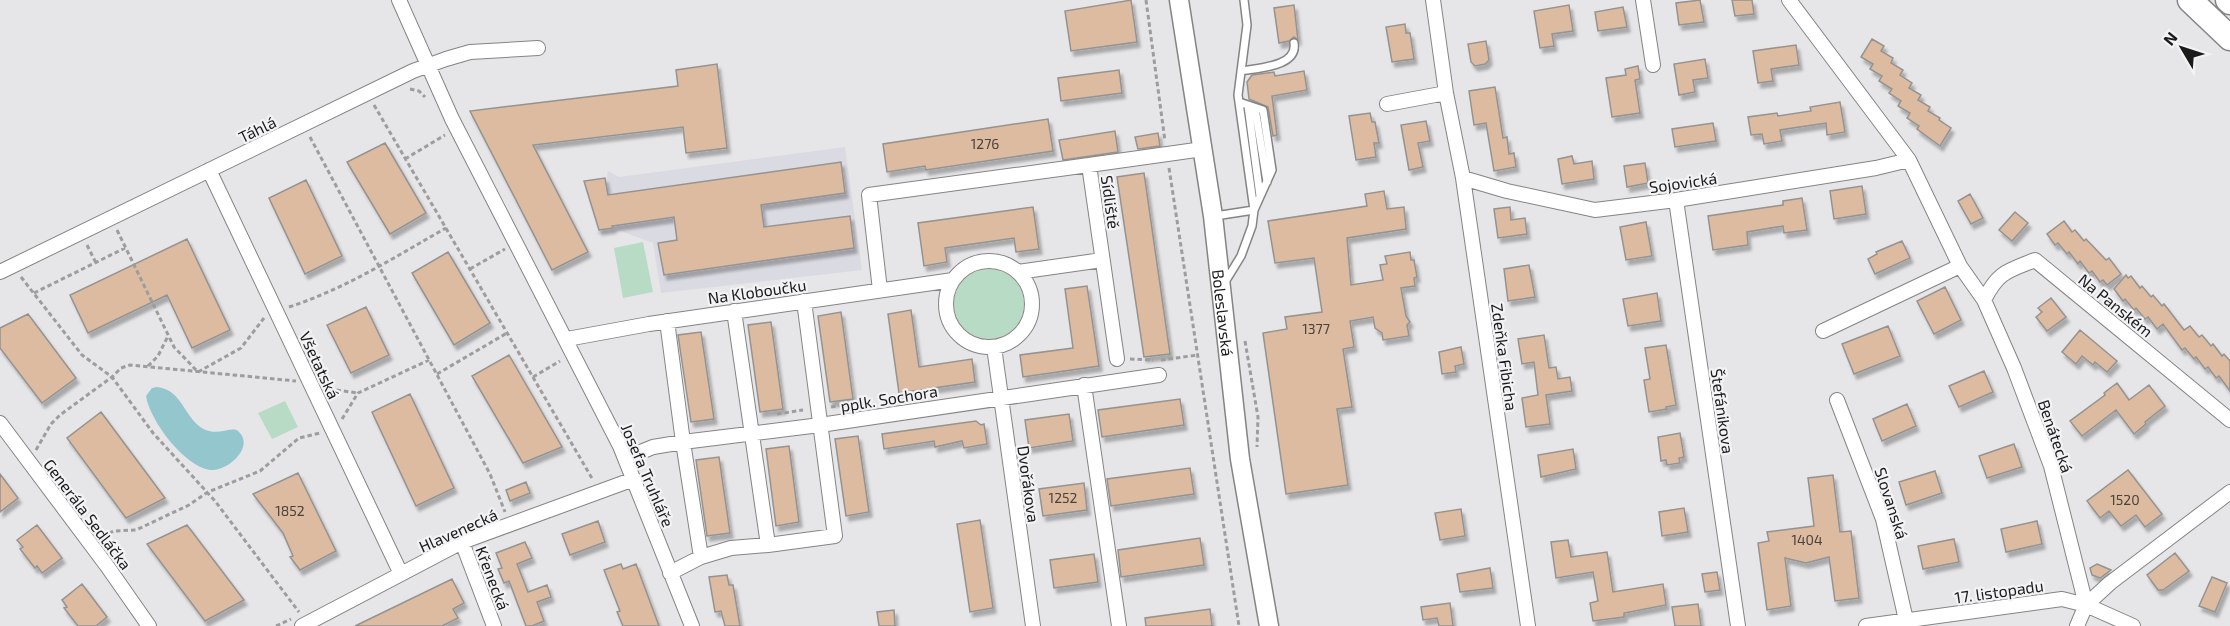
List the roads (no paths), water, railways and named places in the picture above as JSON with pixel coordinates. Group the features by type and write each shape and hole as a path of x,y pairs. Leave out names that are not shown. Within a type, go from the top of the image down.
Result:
{"highway":[{"path":"2190,0 2230,38"}],"main road":[{"name":"Boleslavská","path":"1179,0 1213,216 1240,459 1269,626"}],"street":[{"name":"Josefa Truhláře","path":"399,0 452,119 567,339 626,458 692,626"},
{"name":"Zdeňka Fibicha","path":"1433,0 1446,93 1463,178 1528,626"},
{"path":"1643,0 1653,65"},
{"name":"Benátecká","path":"1789,0 1909,160 1960,266 1984,300 2014,368 2051,466 2086,605"},
{"name":"Táhlá","path":"0,272 428,66 470,52 538,48"},
{"path":"1386,104 1446,93"},
{"name":"Sídliště","path":"1117,359 1089,165 1203,149"},
{"name":"Sojovická","path":"1463,178 1507,191 1595,210 1676,200 1876,168 1909,160"},
{"path":"880,290 869,195 1089,165"},
{"name":"Všetatská","path":"209,170 401,574"},
{"name":"Štefánikova","path":"1676,200 1738,626"},
{"path":"953,280 947,297 947,314 950,323 968,342 994,347 1011,341 1024,329 1031,313 1031,295 1028,286 1018,272 1102,260"},
{"name":"Na Panském","path":"1984,300 1993,282 2006,271 2035,260 2230,420"},
{"name":"Na Kloboučku","path":"567,339 667,321 953,280 970,265 988,261 1007,265 1018,272"},
{"path":"1823,331 1960,266"},
{"path":"670,573 701,557 731,548 836,536 804,301"},
{"path":"734,311 768,545"},
{"path":"667,321 682,442 701,557"},
{"name":"Dvořákova","path":"994,347 1033,626"},
{"name":"pplk. Sochora","path":"626,458 653,447 682,442 820,425 1159,375"},
{"path":"1084,386 1119,626"},
{"name":"Slovanská","path":"1837,400 1883,519 1906,620"},
{"name":"Generála Sedláčka","path":"0,423 149,626"},
{"name":"Hlavenecká","path":"302,626 462,542 634,479"},
{"path":"2077,626 2086,605 2110,583 2230,492"},
{"name":"Křenecká","path":"462,542 494,626"},
{"name":"17. listopadu","path":"1866,626 2062,599 2086,605 2133,626"}],"lane":[{"path":"1221,289 1241,256 1252,226 1254,210 1239,102 1247,25 1244,0"},
{"path":"1241,71 1282,62 1290,58 1295,49 1294,44"},
{"path":"1239,102 1251,107"},
{"path":"1251,107 1267,182 1254,210"},
{"path":"1251,107 1260,196"},
{"path":"1213,216 1254,210"}],"water":[{"path":"157,387 177,397 194,421 205,430 238,431 243,437 242,451 231,463 217,470 200,467 190,460 170,441 154,418 146,396 152,388"}]}
